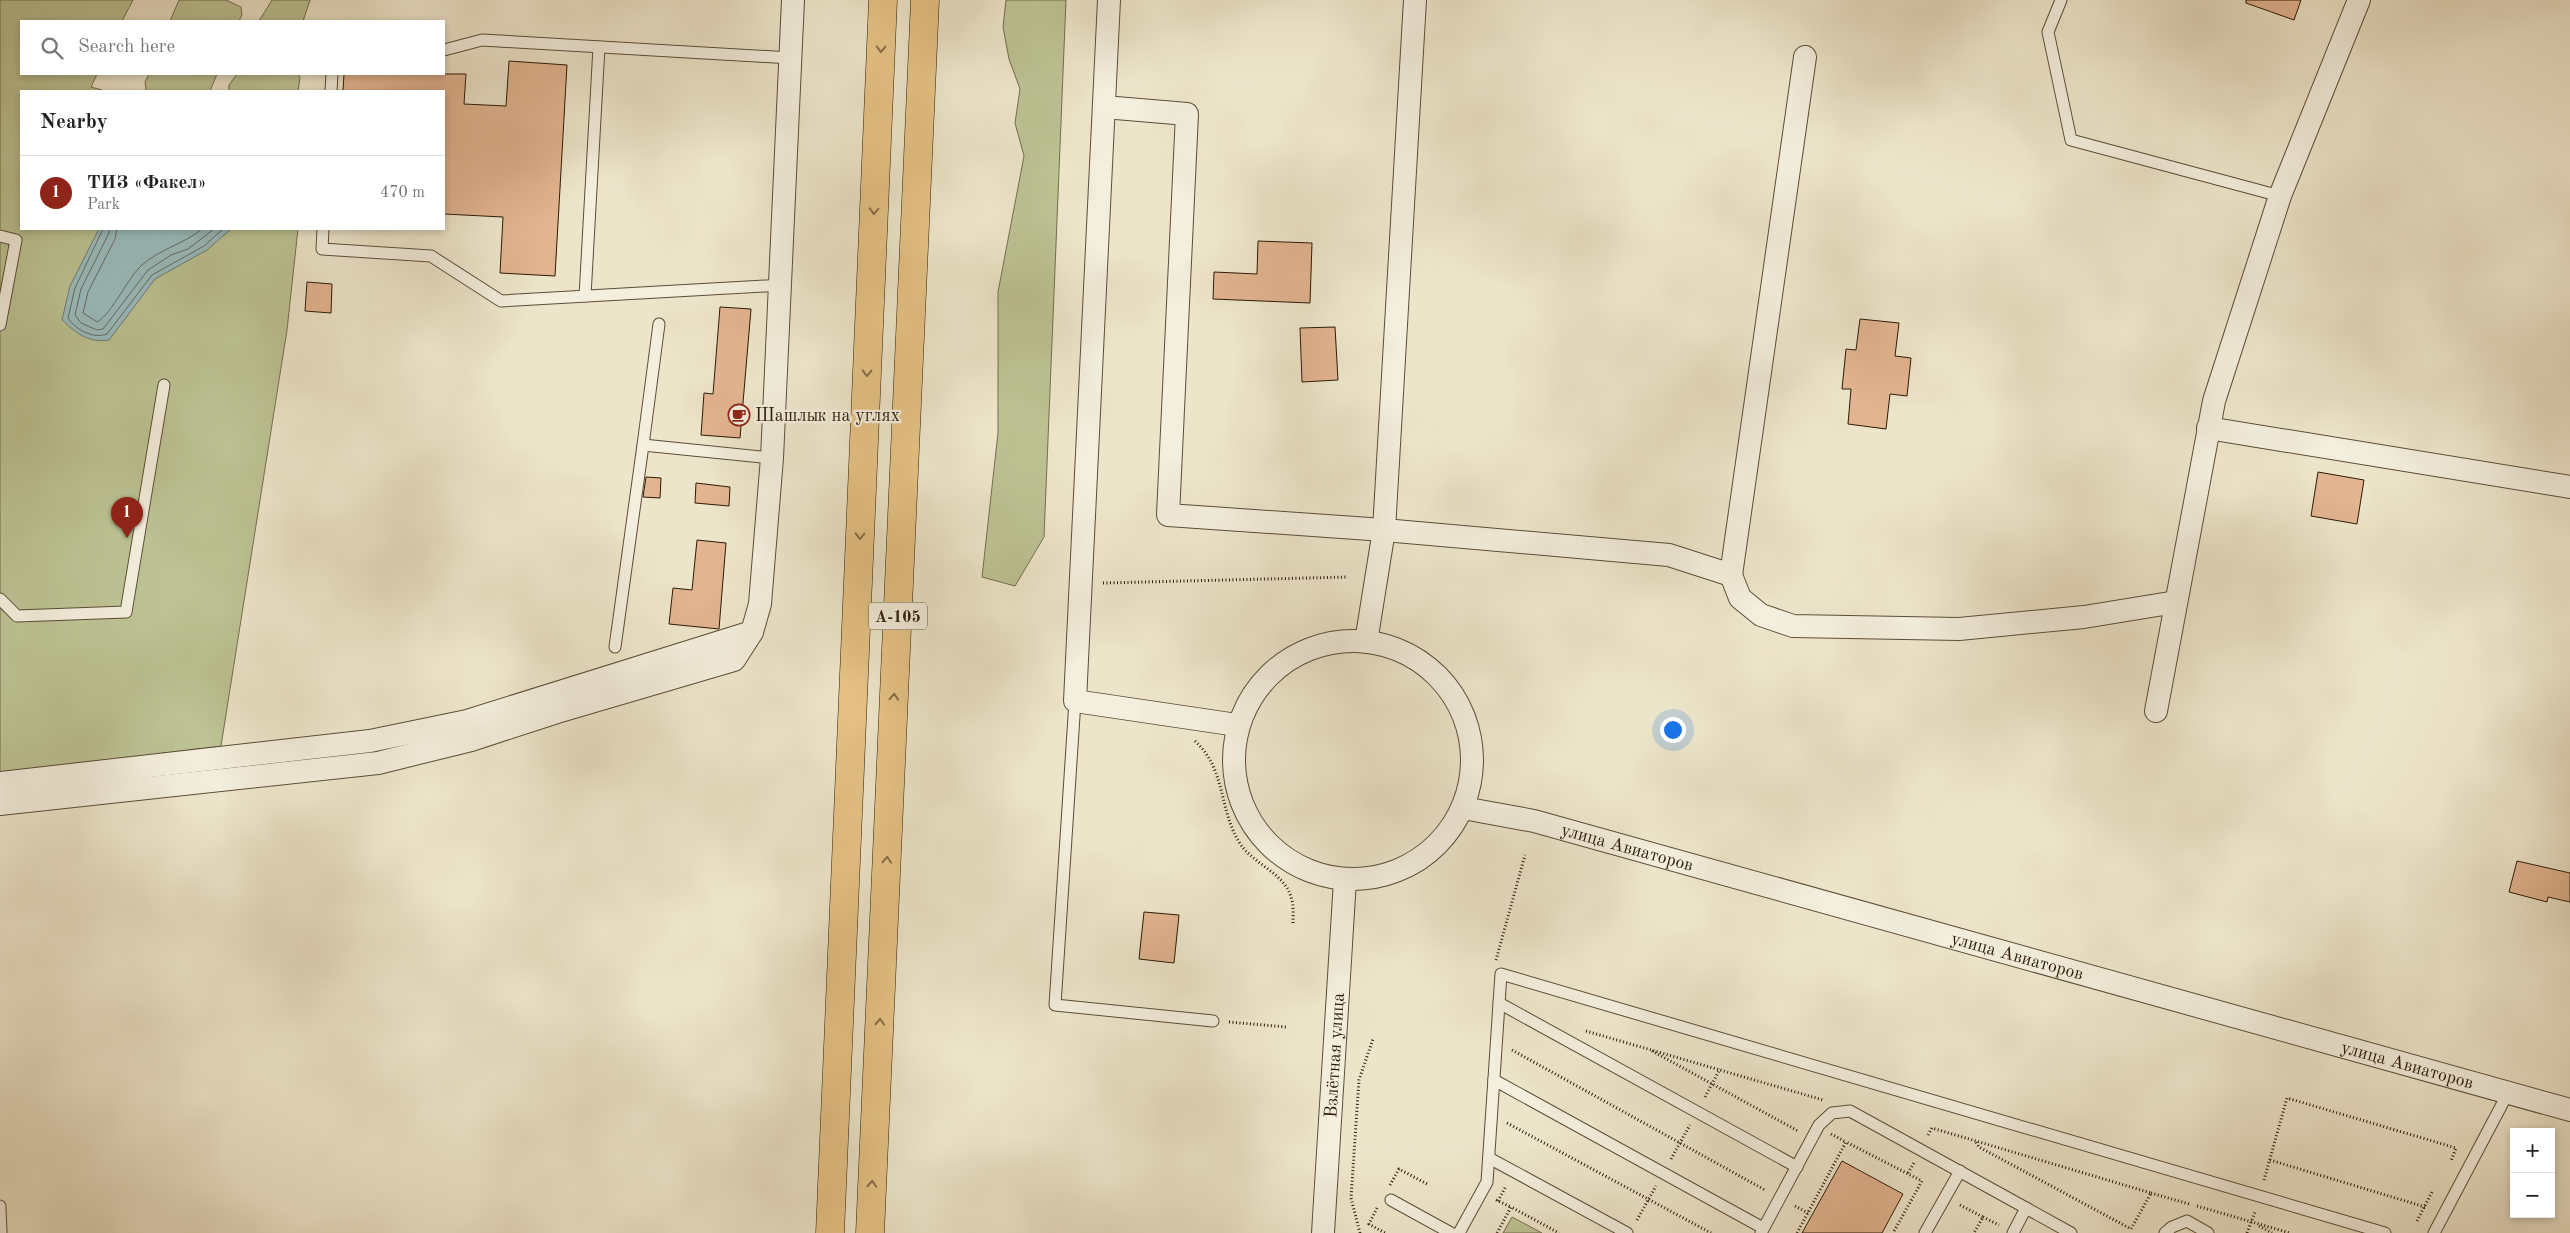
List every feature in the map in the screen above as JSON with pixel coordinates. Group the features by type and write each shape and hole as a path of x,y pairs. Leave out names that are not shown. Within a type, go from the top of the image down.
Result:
{"highway":[{"name":"А-105","path":"830,1233 883,0"},
{"name":"А-105","path":"870,1233 925,0"}],"street":[{"path":"0,804 378,763 471,740 557,712 734,660 752,632 760,604 772,458 782,284 793,0"},
{"path":"1109,0 1075,701 1237,724"},
{"path":"1366,642 1384,530 1415,0"},
{"path":"2156,711 2214,401 2280,196 2359,0"},
{"path":"1806,57 1731,575 1740,598 1761,614 1793,626 1959,629 2084,617 2176,602"},
{"path":"1104,107 1187,114 1168,515 1384,530 1669,555 1731,575"},
{"path":"2208,428 2570,487"},
{"path":"0,783 370,741 467,721 752,632"},
{"path":"1346,639 1366,642 1394,646 1436,672 1464,712 1474,760 1463,808 1435,848 1393,873 1345,880 1303,869 1268,844 1243,809 1233,767 1237,724 1260,682 1299,652 1346,639"},
{"name":"улица Авиаторов","path":"1463,808 1534,821 2570,1110"},
{"name":"Взлётная улица","path":"1323,1233 1345,880"}],"lane":[{"path":"2061,0 2048,32 2071,140 2280,196"},
{"path":"445,50 482,40 791,58"},
{"path":"585,296 599,47"},
{"path":"331,90 332,75"},
{"path":"323,230 322,249 431,256 500,301 782,284"},
{"path":"0,236 16,240 0,325"},
{"path":"615,647 659,324"},
{"path":"0,599 18,616 126,612 164,385"},
{"path":"643,445 772,458"},
{"path":"1075,701 1055,1006 1213,1021"},
{"path":"1459,1233 1487,1182 1501,974 2385,1233"},
{"path":"1499,1003 1796,1167"},
{"path":"1494,1080 1664,1173 1762,1230 1818,1128 1832,1113 1850,1111 2071,1233"},
{"path":"2434,1233 2508,1093"},
{"path":"1489,1158 1630,1229"},
{"path":"1925,1233 1960,1171"},
{"path":"1391,1200 1451,1233"},
{"path":"0,1206 1,1233"},
{"path":"2013,1233 2026,1208"},
{"path":"2165,1233 2172,1227 2186,1221 2208,1233"}],"path":[{"path":"1100,583 1348,578"},
{"path":"1165,714 1204,750 1216,767 1230,820 1241,845 1285,885 1292,897 1293,924"},
{"path":"1213,1021 1286,1028"},
{"path":"1580,1029 1831,1103"},
{"path":"1360,1233 1351,1198 1352,1179 1359,1080 1373,1039"},
{"path":"1645,1047 1800,1132 1806,1121 1922,1181 1893,1233"},
{"path":"1512,1050 1679,1144 1808,1213"},
{"path":"1630,1229 1664,1173 1720,1069"},
{"path":"2247,1233 2252,1222 2288,1098 2456,1148 2451,1161"},
{"path":"1504,1122 1711,1233"},
{"path":"1908,1173 1932,1128 2290,1233"},
{"path":"1975,1141 1979,1146 2131,1228 2151,1192"},
{"path":"1797,1233 1846,1142"},
{"path":"2270,1160 2425,1207"},
{"path":"2417,1221 2432,1192"},
{"path":"1497,1233 1511,1207 1559,1233"},
{"path":"2252,1222 2272,1233"}],"green space":[{"path":"0,0 133,0 123,20 20,20 20,75 97,75 91,87 102,90 20,90 20,230 298,230 287,330 221,746 0,774"},
{"path":"179,0 226,0 241,7 242,15 240,20 170,20"},
{"path":"272,0 310,0 303,20 260,20"},
{"path":"1006,0 1066,0 1044,537 1015,586 982,577 998,433 998,292 1024,156 1015,123 1020,89 1009,59 1003,27"},
{"path":"148,75 217,75 210,90 146,90 145,82"},
{"path":"236,75 298,75 300,78 298,90 229,90 229,85"},
{"path":"1512,1217 1542,1233 1503,1233"}],"water":[{"path":"98,230 230,230 207,250 155,279 109,340 89,339 62,320 70,286"}],"building":[{"path":"2246,0 2301,0 2294,20 2246,3"},
{"path":"509,61 567,65 555,276 500,273 503,217 445,214 445,90 343,90 344,75 466,74 464,104 506,106"},
{"path":"1258,241 1312,243 1310,303 1213,299 1214,272 1257,274"},
{"path":"307,282 332,284 331,313 305,311"},
{"path":"720,307 751,309 740,438 701,435 704,393 713,394"},
{"path":"1860,319 1899,323 1895,356 1911,358 1907,396 1890,394 1886,429 1848,424 1851,389 1842,389 1846,349 1856,350"},
{"path":"1335,327 1338,380 1302,382 1300,328"},
{"path":"2318,472 2364,480 2357,524 2311,516"},
{"path":"646,477 661,478 660,498 643,497"},
{"path":"696,483 730,487 729,506 695,503"},
{"path":"697,540 726,543 719,629 669,624 673,588 692,590"},
{"path":"2517,861 2570,873 2570,902 2548,897 2547,902 2509,892"},
{"path":"1144,912 1179,915 1174,963 1139,959"},
{"path":"1842,1161 1903,1194 1882,1233 1802,1233"}],"place":[{"name":"Шашлык на углях","path":"739,415"},
{"name":"ТИЗ «Факел»","path":"127,538"}]}
